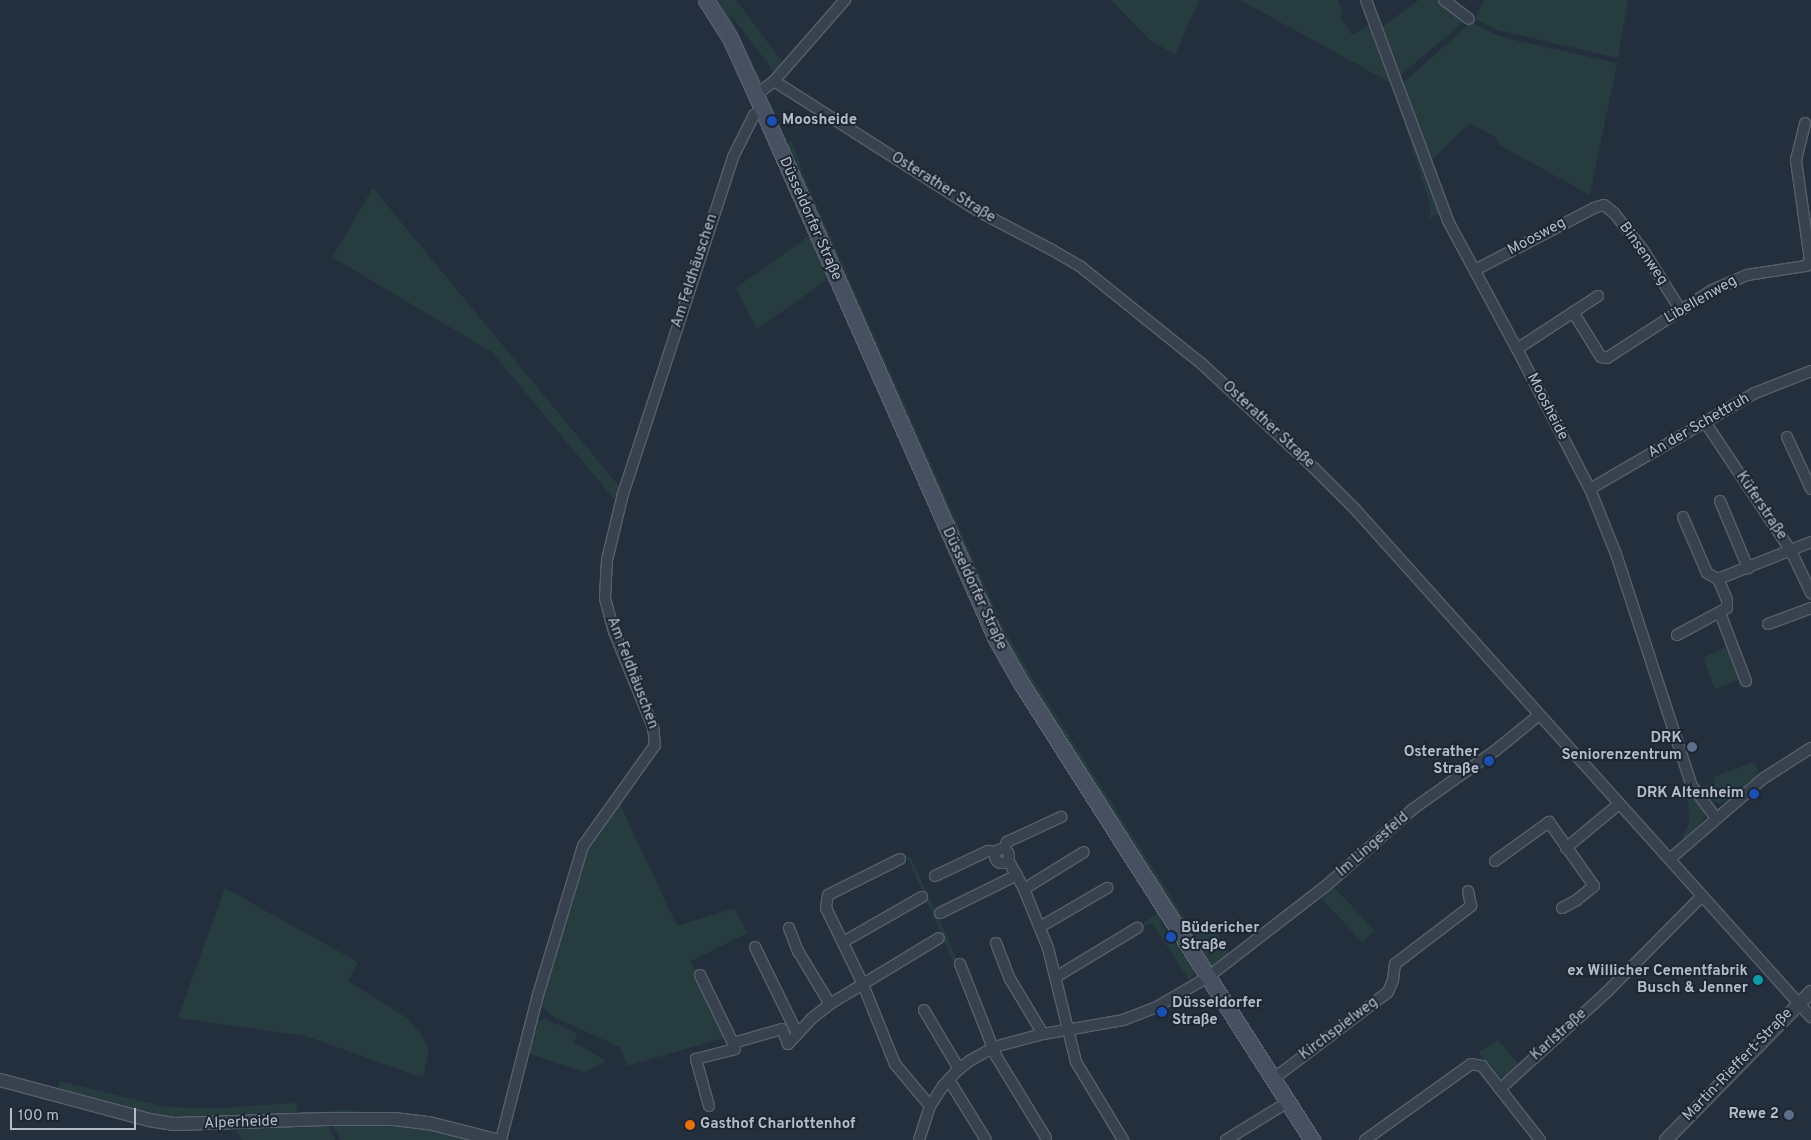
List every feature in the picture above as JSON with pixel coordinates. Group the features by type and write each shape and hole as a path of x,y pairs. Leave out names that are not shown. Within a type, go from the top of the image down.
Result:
{"main road":[{"name":"Düsseldorfer Straße","path":"706,0 730,38 756,95 996,639 1021,683 1312,1140"}],"street":[{"path":"756,95 774,80 845,0"},
{"name":"Moosheide","path":"1366,0 1448,221 1518,349 1590,490 1616,554 1692,786 1716,818"},
{"path":"1444,0 1469,19"},
{"name":"Osterather Straße","path":"774,80 978,211 1074,262 1183,347 1337,490 1811,1016"},
{"name":"Am Feldhäuschen","path":"501,1140 538,996 583,846 655,745 653,727 612,624 605,598 607,560 623,494 733,157 754,116 762,110"},
{"name":"Libellenweg","path":"1573,312 1601,357 1607,358 1712,290 1747,274 1806,266 1810,260 1796,160 1804,122"},
{"name":"Moosweg","path":"1475,270 1600,205"},
{"name":"Binsenweg","path":"1600,205 1609,208 1618,218 1651,262 1680,310"},
{"path":"1518,349 1598,296"},
{"name":"An der Schettruh","path":"1590,490 1755,393 1811,370"},
{"name":"Küferstraße","path":"1705,422 1791,551 1811,593"},
{"path":"1787,436 1811,489"},
{"path":"1720,501 1748,568"},
{"path":"1677,635 1727,608 1727,600 1718,580 1707,573 1683,517"},
{"path":"1718,580 1811,542"},
{"path":"1768,624 1811,608"},
{"path":"1720,613 1746,681"},
{"name":"Im Lingesfeld","path":"1208,977 1327,885 1413,809 1496,750 1539,715"},
{"path":"1670,860 1764,778 1811,748"},
{"path":"1566,848 1619,804"},
{"path":"1061,817 1006,842 995,857 999,862 1008,860 1024,889 1040,928 1056,977 1076,1062 1123,1140"},
{"path":"1495,861 1548,822 1594,886 1577,900 1562,908"},
{"path":"934,876 988,851 1000,850"},
{"path":"1024,889 1084,852"},
{"path":"900,859 828,895 826,908 862,982 895,1064 930,1106"},
{"path":"940,913 1017,875"},
{"path":"1040,928 1107,888"},
{"name":"Kirchspielweg","path":"1273,1078 1388,992 1394,980 1395,964 1471,906 1468,890"},
{"name":"Karlstraße","path":"1500,1089 1607,992 1702,896"},
{"path":"843,942 922,897"},
{"path":"789,928 798,950 830,1004"},
{"path":"1056,977 1137,928"},
{"path":"733,1043 782,1029 788,1044 797,1033 830,1004 862,982 939,938"},
{"path":"996,942 1010,980 1043,1034"},
{"path":"755,947 797,1033"},
{"path":"960,964 996,1056 1046,1138"},
{"path":"700,975 735,1048 696,1059 709,1106"},
{"path":"919,1140 930,1106 949,1080 959,1069 994,1048 1043,1034 1123,1020 1155,1008 1208,977"},
{"name":"Martin-Rieffert-Straße","path":"1666,1140 1811,992"},
{"path":"924,1010 959,1069"},
{"path":"1365,1140 1471,1064 1482,1066 1540,1140"},
{"name":"Alperheide","path":"0,1080 149,1120 175,1124 386,1119 429,1123 488,1139"},
{"path":"949,1080 986,1140"},
{"path":"1226,1140 1288,1102"}],"green space":[{"path":"711,0 736,0 784,64 775,73 728,11 762,83 753,78"},
{"path":"1111,0 1199,0 1175,55 1149,39"},
{"path":"1240,0 1338,0 1343,14 1340,17 1352,35 1371,24 1439,214 1429,219 1431,211 1427,194 1391,83"},
{"path":"1419,0 1440,0 1465,21 1398,77 1380,28"},
{"path":"1484,0 1628,0 1618,58 1497,30 1475,19"},
{"path":"1471,22 1495,34 1518,41 1617,63 1590,195 1498,144 1498,139 1470,123 1429,162 1401,85"},
{"path":"771,104 788,144 791,140 809,188 1004,629 1033,679 1192,930 1209,920 1230,954 1214,966 1209,966 1016,666 768,105"},
{"path":"758,117 761,118 916,473 915,477 828,279 757,329 736,288 809,236 758,118 737,159 631,483 611,561 609,597 610,560 637,455 736,157 752,124"},
{"path":"373,188 622,490 619,505 492,352 332,257"},
{"path":"918,484 922,485 981,619 1158,909 1163,927 1194,969 1194,974 1189,980 1153,924 1150,923 1138,930 1136,927 1156,915 1154,906 990,646"},
{"path":"1727,647 1730,654 1733,653 1743,678 1715,689 1703,657"},
{"path":"1754,762 1758,770 1756,777 1729,800 1719,804 1710,799 1701,787 1714,782 1713,777"},
{"path":"1690,792 1706,817 1689,835 1682,839 1689,823 1688,804 1685,793"},
{"path":"618,800 677,926 735,908 747,933 691,961 727,1037 627,1066 620,1047 555,1018 538,1004 586,847"},
{"path":"910,856 947,936 989,1038 987,1039 909,861 904,859"},
{"path":"1334,887 1375,931 1362,942 1322,899"},
{"path":"225,888 358,962 348,981 407,1018 423,1037 429,1050 423,1078 306,1036 178,1018"},
{"path":"545,1019 577,1033 574,1042 606,1061 585,1072 527,1053 534,1023"},
{"path":"1498,1040 1519,1065 1503,1078 1497,1077 1478,1052"},
{"path":"59,1081 166,1107 221,1108 297,1103 296,1114 344,1110 397,1114 451,1122 494,1133 492,1135 449,1123 177,1122 58,1090"},
{"path":"0,1084 145,1123 326,1121 335,1140 244,1140 234,1130 177,1130 143,1125 0,1087"},
{"path":"330,1122 419,1124 476,1140 341,1140"}],"place":[{"name":"Moosheide","path":"772,121"},
{"name":"DRK Seniorenzentrum","path":"1692,747"},
{"name":"Osterather Straße","path":"1489,761"},
{"name":"DRK Altenheim","path":"1754,794"},
{"name":"Büdericher Straße","path":"1171,937"},
{"name":"ex Willicher Cementfabrik Busch & Jenner","path":"1758,980"},
{"name":"Düsseldorfer Straße","path":"1162,1012"},
{"name":"Rewe 2","path":"1789,1115"},
{"name":"Gasthof Charlottenhof","path":"690,1125"}]}
